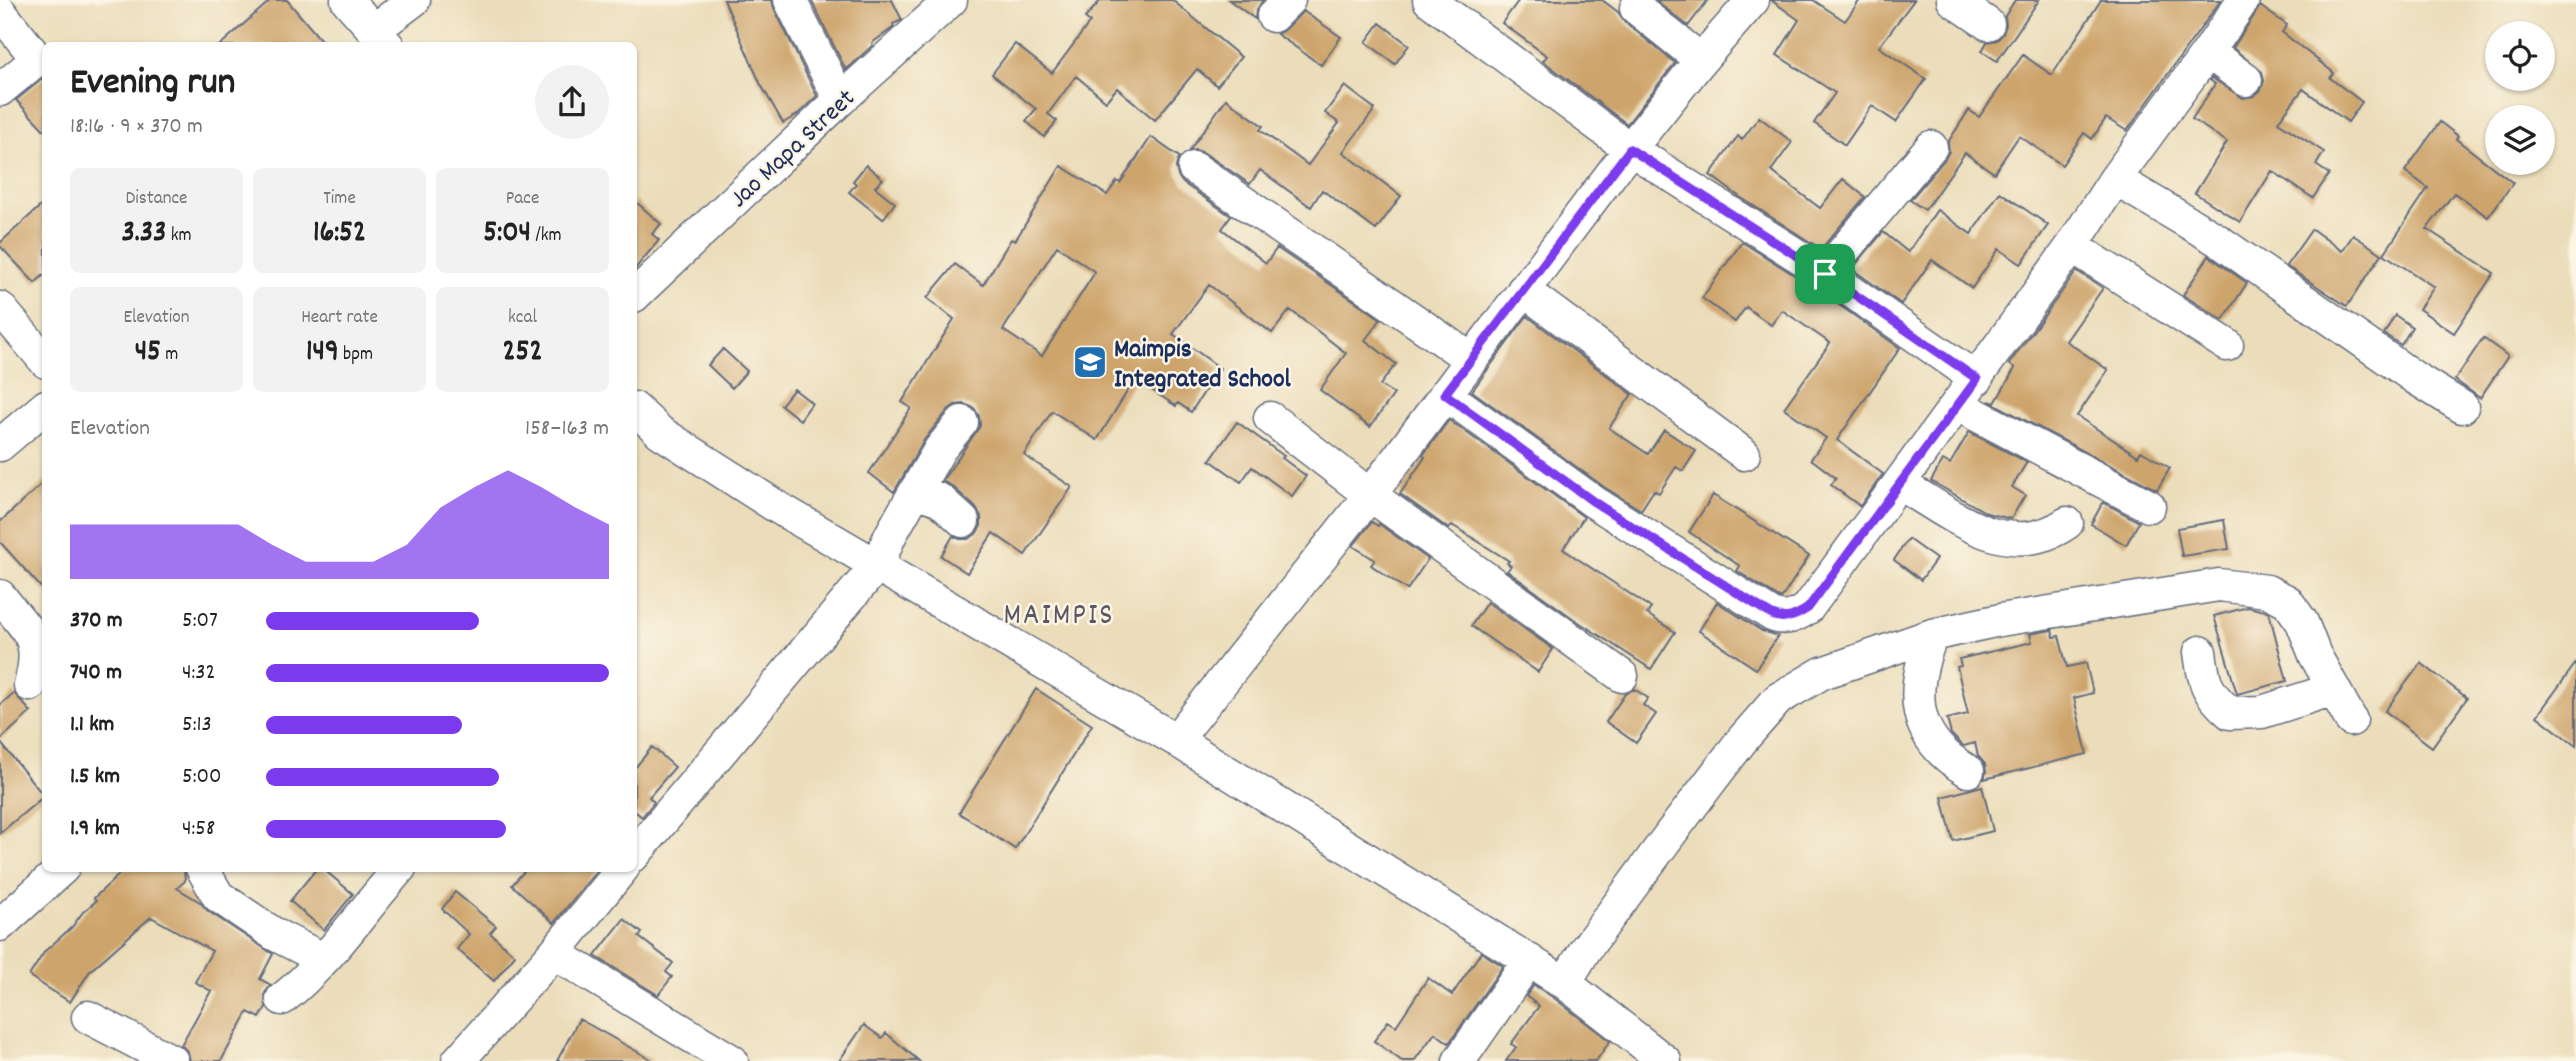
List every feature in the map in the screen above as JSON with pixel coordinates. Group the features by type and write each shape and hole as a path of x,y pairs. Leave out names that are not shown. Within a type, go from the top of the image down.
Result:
{"street":[{"path":"347,0 381,38 414,0"},
{"path":"790,0 840,100"},
{"name":"Jao Mapa Street","path":"637,293 840,100 920,13 951,0"},
{"path":"1429,0 1630,149 1825,274 1977,379"},
{"path":"1176,740 1370,495 1630,149 1753,0"},
{"path":"1953,0 1988,24"},
{"path":"1445,394 1594,502 1781,618 1799,614 1808,608 1977,379 2243,0"},
{"path":"1636,8 1701,60"},
{"path":"0,12 32,51 34,62 0,90"},
{"path":"2208,52 2246,80"},
{"path":"1825,274 1931,147"},
{"path":"1195,168 1472,360"},
{"path":"2115,179 2216,239 2415,378 2462,407"},
{"path":"2072,246 2227,345"},
{"path":"1523,290 1744,454"},
{"path":"0,308 42,357"},
{"path":"1958,405 2149,506"},
{"path":"0,445 42,409"},
{"path":"637,411 660,432 777,507 1176,740 1529,960 1565,983 1665,1061"},
{"path":"1270,418 1370,495 1622,676"},
{"path":"637,847 878,564 890,536 916,490 940,450 962,422"},
{"path":"1900,484 1981,531 1997,537 2021,540 2054,532 2067,523"},
{"path":"916,490 940,500 963,521"},
{"path":"1565,983 1585,950 1671,834 1742,740 1778,699 1822,673 1932,635 2000,620 2219,585 2267,591 2287,601 2302,622 2315,655 2351,720"},
{"path":"0,596 32,637 37,653 30,685"},
{"path":"1932,635 1920,664 1916,692 1922,716 1931,739 1938,748 1946,757 1968,771"},
{"path":"2200,652 2203,675 2212,698 2230,713 2262,712 2334,689"},
{"path":"0,925 59,872"},
{"path":"204,872 218,896 275,934 323,959"},
{"path":"282,999 298,987 397,872"},
{"path":"458,1061 554,953 617,872"},
{"path":"554,953 732,1061"},
{"path":"1459,1061 1529,960"},
{"path":"88,1017 172,1061"}],"building":[{"path":"271,0 287,0 323,42 224,42"},
{"path":"724,0 772,0 817,96 797,115 783,123 760,83"},
{"path":"811,0 892,0 902,20 893,24 894,27 872,43 873,45 846,70"},
{"path":"1101,0 1172,0 1241,57 1217,86 1197,69 1155,120 1117,88 1106,101 1076,76 1048,114 1057,121 1044,137 1026,121 1036,109 992,74 1015,44 1052,73 1090,22 1085,18"},
{"path":"1229,0 1263,0 1256,11 1255,19"},
{"path":"1519,0 1602,0 1675,63 1627,124 1543,61 1547,56 1502,23"},
{"path":"1655,0 1708,0 1688,26"},
{"path":"1771,0 1813,0 1845,21 1860,0 1914,0 1879,47 1926,79 1896,122 1872,106 1845,145 1814,123 1835,93 1777,55 1799,20"},
{"path":"2015,0 2039,0 1997,61 1982,51 1987,42 1997,40 2003,34 2005,16"},
{"path":"2101,0 2221,0 2127,131 2106,118 2092,139 2084,133 2062,165 2019,136 1994,173 1965,153 1925,210 1910,200 1945,159 1949,151 1948,142 1969,110 1979,117 2023,55 2052,75"},
{"path":"2260,6 2287,25 2282,32 2334,73 2330,78 2362,102 2348,122 2303,89 2278,122 2324,152 2316,165 2329,174 2313,198 2272,171 2240,222 2195,193 2227,142 2192,119 2215,84 2210,80 2212,78 2243,98 2254,96 2261,90 2264,81 2262,72 2233,48"},
{"path":"1303,11 1341,37 1321,65 1277,34 1286,29"},
{"path":"1380,23 1409,45 1395,64 1366,42"},
{"path":"42,79 42,128 16,100"},
{"path":"1345,86 1375,109 1343,152 1401,196 1376,230 1322,190 1311,207 1260,170 1250,184 1204,153 1189,151 1226,99 1263,126 1260,130 1308,165 1339,123 1325,113"},
{"path":"1759,117 1792,142 1771,171 1820,208 1843,179 1865,197 1821,249 1710,175 1738,136 1742,140"},
{"path":"2440,122 2458,136 2456,139 2485,161 2485,175 2503,175 2513,183 2488,217 2454,193 2427,229 2494,273 2454,333 2419,309 2434,287 2384,254 2428,188 2405,171"},
{"name":"Maimpis Integrated School","path":"1151,137 1179,157 1176,167 1183,183 1231,216 1222,229 1266,263 1277,248 1381,319 1365,340 1396,364 1380,385 1394,394 1370,427 1320,390 1346,353 1290,310 1272,333 1209,285 1173,334 1220,368 1191,412 1178,403 1176,406 1135,379 1097,440 1052,411 1024,455 1072,487 1025,555 993,533 967,573 941,556 953,536 968,539 976,534 981,526 981,516 952,486 942,481 980,426 979,416 974,408 964,404 955,405 948,410 924,440 894,492 869,473 911,408 902,402 954,319 927,298 955,264 983,285 1011,239 1015,241 1061,166 1107,195 1117,181 1120,183","holes":["1057,246 1095,272 1042,356 1003,330"]},
{"path":"866,165 883,179 875,187 895,203 883,219 849,192 856,184 853,181"},
{"path":"2000,192 2048,225 2021,264 1999,249 1972,288 1932,260 1901,304 1852,269 1883,232 1908,252 1937,210 1971,234"},
{"path":"637,203 661,224 652,234 659,240 637,266"},
{"path":"42,205 42,277 35,283 0,243"},
{"path":"2312,229 2342,251 2353,235 2382,254 2347,306 2286,266"},
{"path":"1742,242 1815,288 1900,348 1837,440 1883,474 1860,506 1831,485 1836,478 1811,459 1826,438 1784,408 1830,343 1782,310 1771,325 1746,307 1735,322 1702,298"},
{"path":"2209,256 2247,283 2223,320 2183,295"},
{"path":"2077,271 2103,288 2066,341 2108,370 2077,416 2138,456 2141,451 2170,468 2157,490 1989,401 1995,403 2015,368 2009,364"},
{"path":"2395,315 2412,327 2401,345 2384,334"},
{"path":"1527,316 1632,394 1609,428 1648,454 1664,430 1696,451 1683,471 1676,467 1659,493 1654,490 1641,510 1604,487 1472,391"},
{"path":"2483,338 2508,356 2480,398 2455,380"},
{"path":"723,349 747,371 732,388 708,365"},
{"path":"794,389 812,403 800,420 781,405"},
{"path":"1449,420 1584,517 1563,549 1651,608 1647,614 1675,632 1651,669 1507,571 1511,566 1507,563 1509,561 1452,525 1449,529 1400,494 1425,457 1423,455"},
{"path":"1237,422 1284,456 1282,458 1306,476 1292,496 1252,467 1241,482 1210,460"},
{"path":"1969,432 2027,462 2012,487 2025,495 2011,519 1987,513 1931,481 1943,460 1950,464"},
{"path":"42,484 42,589 0,542 0,522"},
{"path":"1713,495 1809,556 1781,599 1737,571 1740,566 1689,532"},
{"path":"2103,502 2139,522 2126,545 2091,524"},
{"path":"2224,520 2229,549 2182,556 2177,528"},
{"path":"1372,522 1378,526 1379,524 1428,559 1407,590 1371,565 1375,560 1353,546"},
{"path":"1908,539 1936,559 1921,580 1894,560"},
{"path":"1487,602 1553,649 1538,672 1471,626"},
{"path":"1717,602 1762,631 1778,636 1756,669 1699,631"},
{"path":"2248,607 2269,612 2287,681 2237,694 2214,616"},
{"path":"2052,630 2054,637 2059,636 2067,667 2086,663 2093,693 2074,698 2087,754 1984,779 1985,764 1978,756 1975,743 1964,746 1961,744 1951,734 1947,719 1968,714 1957,667 1961,666 1959,659 2032,642 2030,634"},
{"path":"2421,663 2467,698 2432,747 2385,711"},
{"path":"2576,663 2576,746 2537,716"},
{"path":"1036,689 1092,725 1015,849 959,813"},
{"path":"1634,689 1648,698 1643,705 1656,714 1636,743 1606,722 1625,694"},
{"path":"14,693 31,712 0,740 0,705"},
{"path":"0,742 42,794 42,798 0,833"},
{"path":"652,747 675,767 649,797 654,802 642,817 637,813 637,765"},
{"path":"1982,786 1993,831 1953,841 1942,797"},
{"path":"122,872 184,872 185,881 177,888 273,954 260,979 271,985 265,993 266,1007 260,1018 248,1012 221,1061 190,1061 188,1052 181,1045 211,991 195,982 212,951 151,917 90,971 70,1002 29,976 45,951 72,927 96,901 94,898"},
{"path":"314,872 327,872 353,894 324,930 290,901"},
{"path":"523,872 596,872 554,923 512,885"},
{"path":"455,892 496,926 490,933 515,955 494,981 457,949 469,934 442,909"},
{"path":"624,919 642,933 639,937 673,963 666,972 672,977 658,995 595,956"},
{"path":"1481,952 1503,966 1449,1043 1435,1033 1414,1061 1402,1061 1374,1041 1388,1021 1396,1026 1428,978 1452,995"},
{"path":"1534,985 1610,1041 1596,1061 1506,1061 1516,1047 1511,1044 1539,1006 1526,996"},
{"path":"579,1019 654,1061 557,1061"},
{"path":"864,1025 882,1038 886,1033 919,1061 839,1061"}],"place":[{"name":"Maimpis Integrated School","path":"1090,362"}],"district":[{"name":"MAIMPIS","path":"1059,613"}],"route":[{"path":"1630,149 1825,274 1977,379 1808,608 1790,618 1772,615 1594,502 1445,394 1630,149"}]}
